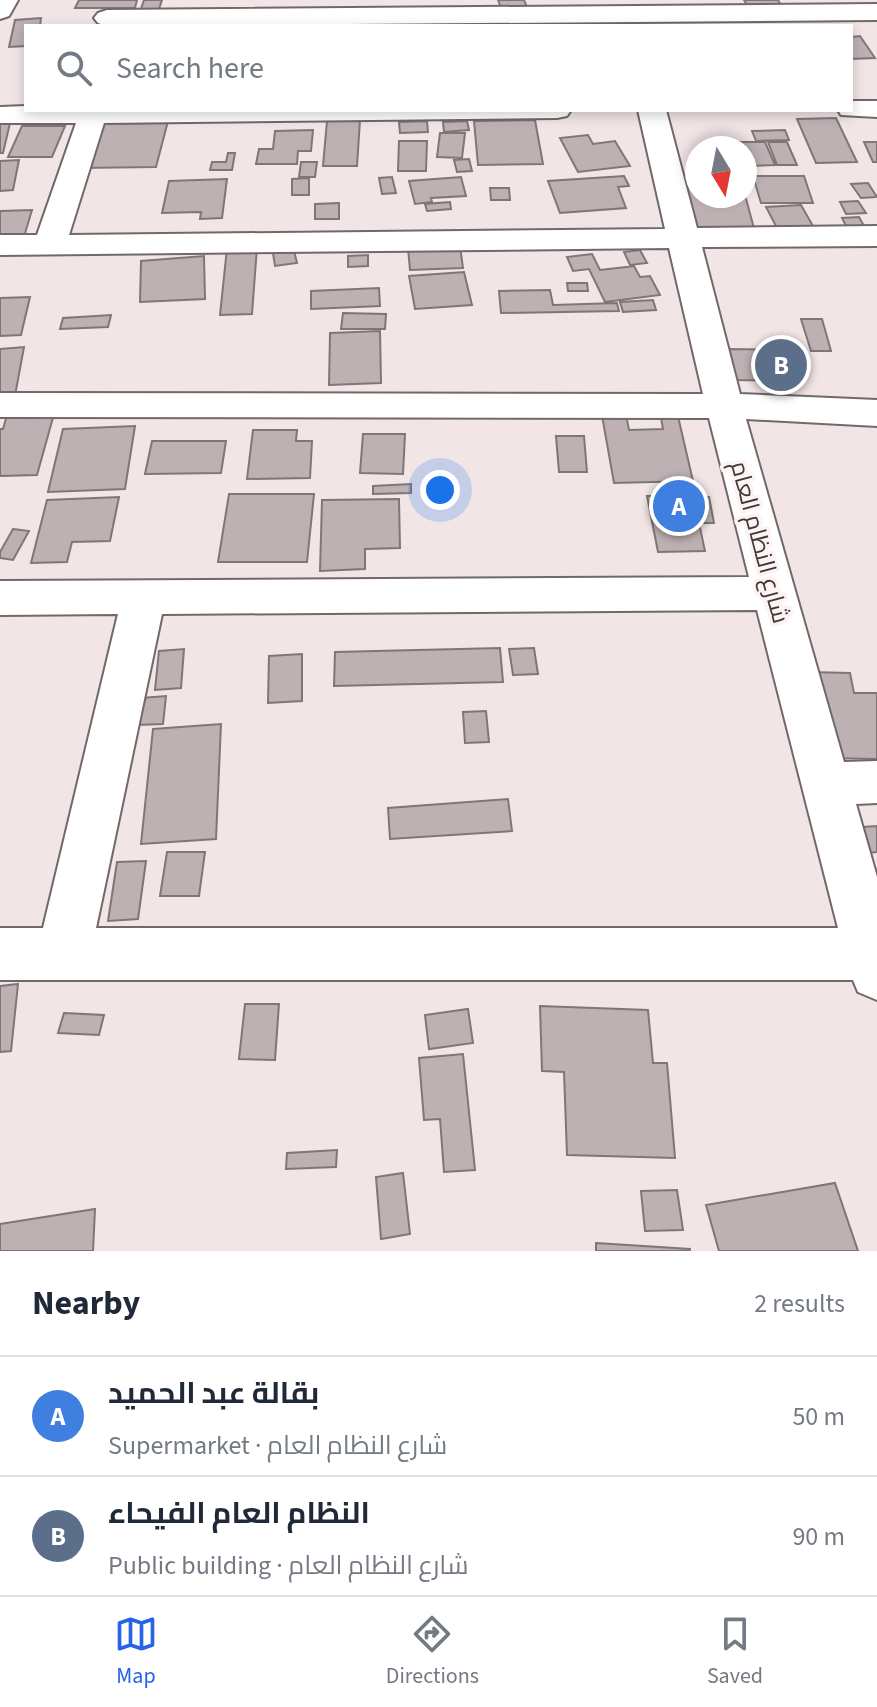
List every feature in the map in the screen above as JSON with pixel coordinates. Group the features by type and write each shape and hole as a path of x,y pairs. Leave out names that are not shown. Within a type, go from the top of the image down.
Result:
{"street":[{"path":"0,11 6,0"},
{"path":"107,18 211,22 627,13 877,12"},
{"path":"853,109 877,109"},
{"path":"0,115 191,112"},
{"name":"شارع النظام العام","path":"653,112 724,406 875,960"},
{"path":"50,244 93,114"},
{"path":"0,245 877,236"},
{"path":"0,405 724,406 877,413"},
{"path":"0,598 774,593"},
{"path":"64,953 144,597"},
{"path":"826,784 877,782"},
{"path":"0,954 875,960"}],"building":[{"path":"79,0 137,0 135,8 75,8"},
{"path":"144,0 162,0 159,9 141,9"},
{"path":"498,0 524,0 528,9 502,10"},
{"path":"744,0 778,0 781,5 747,5"},
{"path":"41,18 40,24 24,24 24,46 9,47 15,20"},
{"path":"860,36 875,58 853,59 853,37"},
{"path":"836,118 857,162 816,163 797,119"},
{"path":"360,120 357,166 323,166 327,121"},
{"path":"535,120 543,164 478,165 474,121"},
{"path":"168,121 156,167 80,168 95,122"},
{"path":"427,121 428,132 400,133 399,122"},
{"path":"467,121 469,130 444,132 443,122"},
{"path":"10,123 3,153 0,153 0,124"},
{"path":"22,126 65,126 52,157 8,157"},
{"path":"313,130 311,151 298,151 297,164 256,164 259,149 273,149 275,131"},
{"path":"785,130 789,140 757,141 752,131"},
{"path":"440,133 465,133 462,158 437,157"},
{"path":"588,135 593,144 615,141 630,166 578,172 560,138"},
{"path":"399,141 427,141 426,171 398,171"},
{"path":"757,142 765,142 775,165 757,166"},
{"path":"768,142 787,142 797,165 777,165"},
{"path":"864,142 877,142 877,162 873,162"},
{"path":"228,153 235,153 232,170 210,170 212,162 226,162"},
{"path":"469,159 472,171 457,172 454,160"},
{"path":"19,160 13,190 0,191 0,161"},
{"path":"301,162 317,162 315,177 299,177"},
{"path":"624,176 629,186 618,187 626,208 560,213 548,181"},
{"path":"757,176 804,176 813,203 761,203"},
{"path":"392,177 396,193 382,194 379,178"},
{"path":"461,177 466,196 431,198 432,202 415,204 409,181"},
{"path":"309,178 309,195 292,195 292,179"},
{"path":"673,178 685,178 685,206"},
{"path":"227,179 222,218 200,219 201,212 162,213 169,181"},
{"path":"868,183 877,197 861,198 851,184"},
{"path":"490,188 509,188 510,200 491,200"},
{"path":"858,201 866,213 846,214 840,202"},
{"path":"450,202 451,209 427,211 425,204"},
{"path":"339,203 339,219 315,219 315,204"},
{"path":"801,205 813,226 777,228 766,207"},
{"path":"686,208 749,208 755,232 696,232"},
{"path":"32,210 23,240 0,240 0,211"},
{"path":"859,217 864,226 846,226 842,218"},
{"path":"460,246 463,268 410,270 408,248"},
{"path":"257,247 252,314 220,315 227,248"},
{"path":"640,250 647,263 630,265 624,252"},
{"path":"294,251 297,263 275,266 273,253"},
{"path":"592,254 600,270 634,266 640,277 650,276 660,295 605,302 589,269 573,271 567,257"},
{"path":"368,255 368,266 348,267 348,256"},
{"path":"204,256 205,299 140,302 141,261"},
{"path":"464,272 472,305 415,309 409,276"},
{"path":"567,283 587,283 588,291 568,291"},
{"path":"379,288 380,306 311,309 311,291"},
{"path":"550,290 553,305 617,303 619,311 501,313 499,291"},
{"path":"30,297 21,335 0,336 0,298"},
{"path":"653,300 656,310 623,312 620,302"},
{"path":"343,313 386,314 385,329 341,329"},
{"path":"111,315 108,327 60,329 63,318"},
{"path":"801,319 822,319 831,351 811,351"},
{"path":"380,331 381,383 329,385 330,333"},
{"path":"24,347 14,401 0,402 0,349"},
{"path":"728,349 804,350 809,367 798,367 801,381 734,380"},
{"path":"601,410 625,410 629,430 663,429 660,413 677,412 693,481 614,483"},
{"path":"54,414 37,475 0,476 0,429 3,429 7,415"},
{"path":"135,426 125,489 48,492 63,429"},
{"path":"253,430 297,430 296,441 312,441 310,478 247,479"},
{"path":"363,434 405,434 403,474 360,473"},
{"path":"556,436 584,436 587,472 559,472"},
{"path":"152,441 226,441 221,473 145,474"},
{"path":"411,484 411,493 373,494 373,486"},
{"path":"229,494 314,494 307,562 218,562"},
{"path":"693,495 705,551 658,552 647,496"},
{"path":"119,497 110,541 72,542 67,562 31,563 47,500"},
{"path":"696,497 709,497 714,523 701,523"},
{"path":"399,499 400,548 365,549 365,569 320,571 322,500"},
{"path":"13,529 29,531 13,560 0,558 0,552"},
{"path":"500,648 503,682 334,686 335,652"},
{"path":"534,648 538,674 513,675 509,649"},
{"path":"184,649 181,688 155,690 159,651"},
{"path":"302,654 302,701 268,703 269,656"},
{"path":"809,672 850,673 854,693 877,693 877,759 827,758"},
{"path":"166,696 163,724 137,725 141,698"},
{"path":"486,711 489,742 465,743 463,712"},
{"path":"221,724 216,839 141,844 153,729"},
{"path":"508,799 512,831 390,839 388,808"},
{"path":"877,826 877,852 859,854 850,828"},
{"path":"167,852 205,852 199,896 160,896"},
{"path":"146,861 138,919 108,921 117,862"},
{"path":"18,984 11,1051 0,1052 0,986"},
{"path":"245,1004 279,1004 275,1060 239,1059"},
{"path":"540,1006 648,1010 653,1063 667,1063 675,1158 567,1155 564,1072 542,1071"},
{"path":"468,1009 473,1043 429,1049 425,1015"},
{"path":"64,1013 104,1015 99,1035 58,1033"},
{"path":"463,1054 475,1170 444,1172 440,1119 424,1120 419,1058"},
{"path":"337,1150 336,1167 286,1169 287,1153"},
{"path":"403,1173 410,1234 381,1239 376,1177"},
{"path":"835,1183 858,1251 719,1251 706,1205"},
{"path":"677,1190 683,1230 645,1231 641,1191"},
{"path":"95,1209 93,1251 0,1251 0,1224"},
{"path":"596,1243 690,1249 690,1251 596,1251"}],"place":[{"name":"النظام العام الفيحاء","path":"781,365"},
{"name":"بقالة عبد الحميد","path":"679,506"}]}
